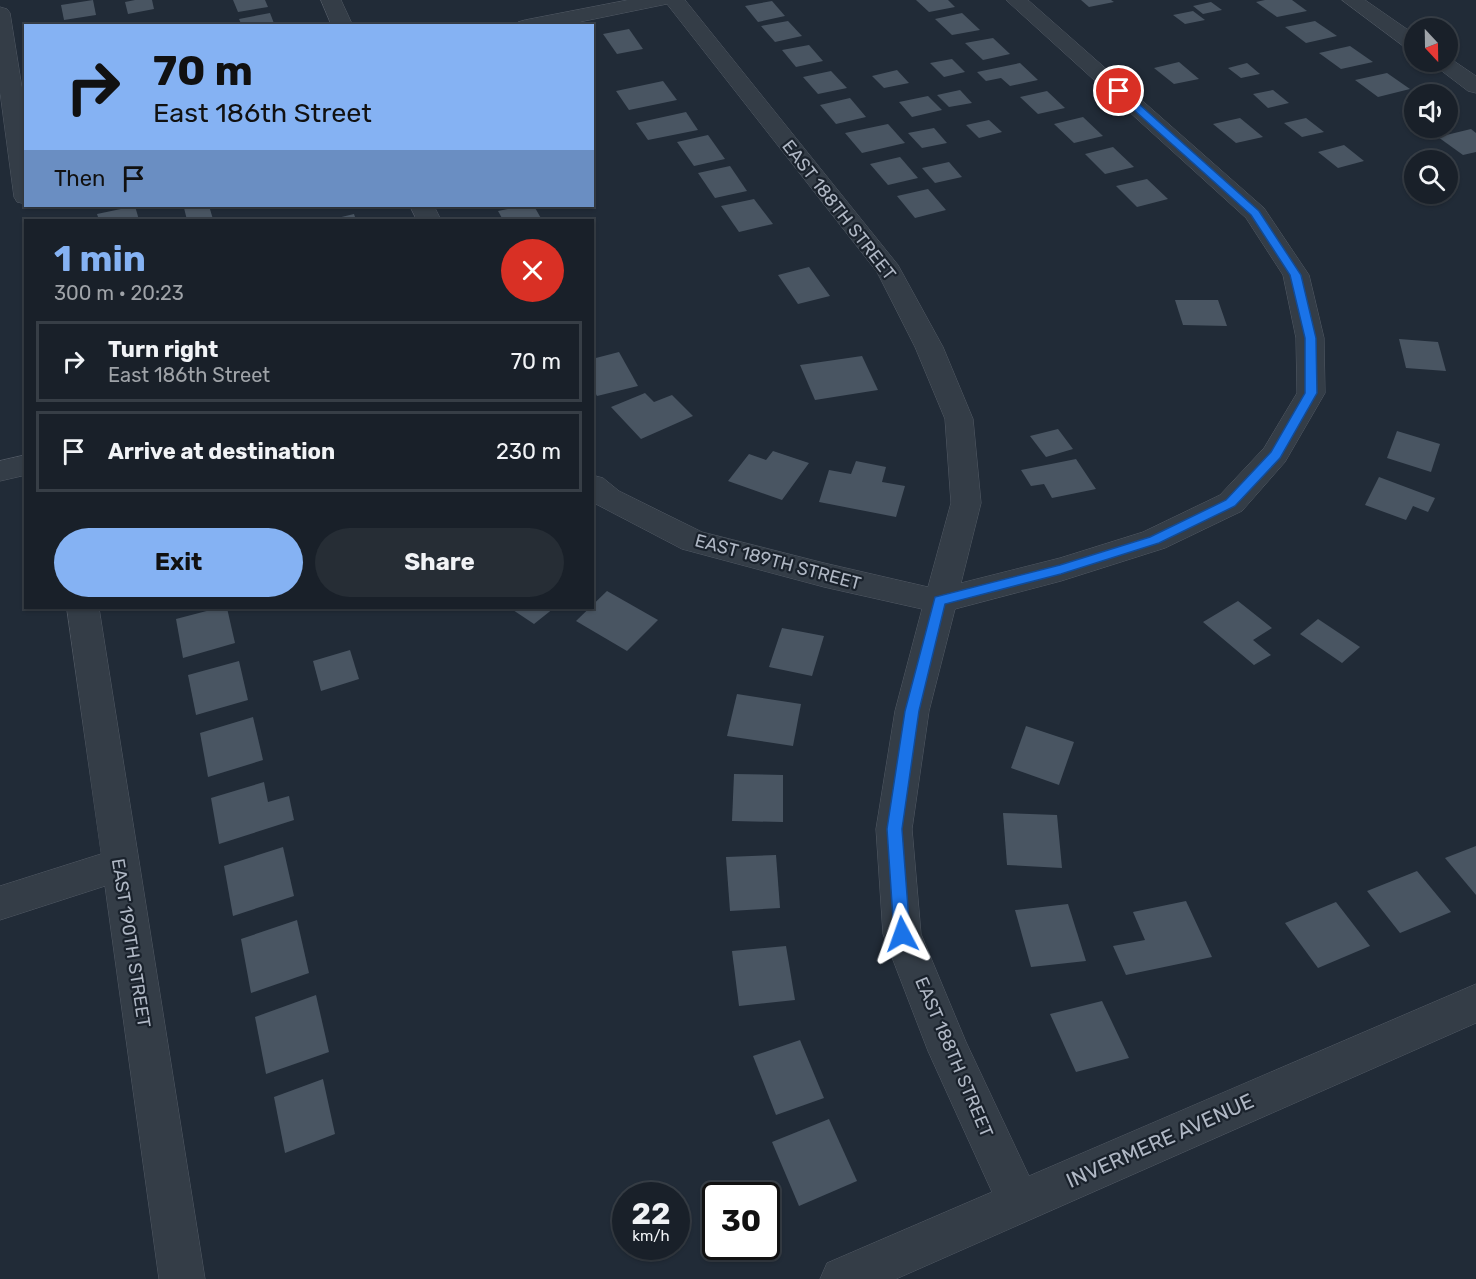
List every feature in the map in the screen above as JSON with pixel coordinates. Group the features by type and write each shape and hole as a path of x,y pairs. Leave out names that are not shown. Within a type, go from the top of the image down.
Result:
{"street":[{"path":"331,0 342,24"},
{"path":"535,24 660,0"},
{"name":"EAST 188TH STREET","path":"674,0 889,270 929,347 959,419 966,503 912,711 894,829 902,934 949,1051 1019,1202"},
{"path":"939,601 1061,569 1155,540 1231,503 1275,455 1311,393 1310,338 1296,275 1255,213 1016,0"},
{"path":"1352,0 1404,36"},
{"path":"0,13 24,184"},
{"path":"1456,72 1476,86"},
{"path":"0,471 24,465"},
{"name":"EAST 189TH STREET","path":"594,488 608,498 693,541 824,575 939,601"},
{"name":"EAST 190TH STREET","path":"82,609 182,1279"},
{"path":"0,903 119,865"},
{"name":"INVERMERE AVENUE","path":"843,1279 1476,1003"}],"building":[{"path":"93,0 96,15 64,20 61,5"},
{"path":"152,0 154,9 128,14 125,2"},
{"path":"233,0 265,0 268,7 238,12"},
{"path":"916,0 948,0 955,7 929,12"},
{"path":"1081,0 1111,0 1114,2 1089,7"},
{"path":"1292,0 1307,11 1277,17 1256,2"},
{"path":"772,1 785,16 758,22 745,6"},
{"path":"1211,2 1222,10 1203,14 1193,6"},
{"path":"1193,11 1205,20 1185,24 1173,15"},
{"path":"270,13 274,24 241,24 239,19"},
{"path":"962,13 980,30 952,35 935,19"},
{"path":"788,21 802,36 775,42 761,26"},
{"path":"1315,21 1337,36 1306,43 1285,27"},
{"path":"629,29 643,49 617,54 603,34"},
{"path":"993,38 1010,54 983,60 965,43"},
{"path":"809,45 823,61 796,67 782,50"},
{"path":"1350,46 1373,62 1341,69 1319,53"},
{"path":"952,59 965,72 944,77 930,63"},
{"path":"1179,62 1199,79 1174,84 1154,68"},
{"path":"1020,63 1038,80 1010,86 1001,78 986,81 977,72"},
{"path":"1247,63 1260,74 1241,78 1228,68"},
{"path":"897,70 909,83 884,88 872,76"},
{"path":"831,71 847,88 818,94 803,77"},
{"path":"1387,73 1404,85 1404,90 1378,97 1355,80"},
{"path":"663,81 677,100 629,110 616,91"},
{"path":"960,90 972,103 949,107 937,95"},
{"path":"1273,90 1289,103 1268,108 1253,94"},
{"path":"1047,91 1065,108 1038,114 1020,97"},
{"path":"928,96 942,110 912,117 899,102"},
{"path":"850,98 866,117 836,124 820,105"},
{"path":"686,112 698,130 648,140 636,123"},
{"path":"1083,117 1103,136 1074,143 1054,124"},
{"path":"1240,118 1263,137 1236,143 1213,124"},
{"path":"1306,118 1324,132 1302,137 1284,123"},
{"path":"989,120 1002,132 979,138 966,125"},
{"path":"888,124 905,143 862,153 845,133"},
{"path":"934,128 947,143 922,148 908,133"},
{"path":"1471,129 1476,133 1476,152 1463,155 1439,138 1458,138 1458,132"},
{"path":"708,135 725,159 694,166 677,142"},
{"path":"1344,145 1364,161 1338,168 1318,152"},
{"path":"1113,147 1134,167 1105,174 1085,154"},
{"path":"900,157 918,178 888,185 870,164"},
{"path":"949,162 962,177 935,183 922,168"},
{"path":"730,166 747,191 715,198 698,173"},
{"path":"1147,179 1168,199 1137,207 1116,186"},
{"path":"928,189 946,210 915,218 897,196"},
{"path":"754,199 773,224 739,232 721,206"},
{"path":"135,207 139,219 99,219 97,214"},
{"path":"209,207 213,219 187,219 184,208"},
{"path":"516,207 535,207 541,219 502,219 498,211"},
{"path":"354,214 356,219 333,219"},
{"path":"809,267 830,296 798,304 778,275"},
{"path":"1175,300 1218,300 1227,326 1183,325"},
{"path":"1399,339 1438,342 1446,371 1406,368"},
{"path":"619,352 638,386 597,396 594,391 594,358"},
{"path":"862,356 878,390 815,400 800,365"},
{"path":"645,393 654,402 672,395 693,416 641,439 611,407"},
{"path":"1058,429 1073,449 1046,457 1030,436"},
{"path":"1397,431 1440,444 1431,472 1387,458"},
{"path":"773,451 809,463 782,500 728,481 749,454 766,460"},
{"path":"1076,459 1096,489 1052,498 1044,484 1031,486 1021,470"},
{"path":"856,461 886,467 882,482 905,486 896,517 819,502 829,470 851,474"},
{"path":"1379,477 1435,498 1428,512 1413,506 1406,520 1365,505"},
{"path":"607,591 658,620 627,651 576,621 588,609 594,609 594,604"},
{"path":"1238,601 1272,628 1253,640 1271,655 1254,665 1203,622"},
{"path":"214,609 227,609 235,643 183,658 176,619"},
{"path":"512,609 553,609 534,624"},
{"path":"1318,619 1360,647 1342,663 1300,634"},
{"path":"782,628 824,636 812,676 769,667"},
{"path":"350,650 359,679 321,691 313,661"},
{"path":"239,661 248,700 196,715 188,675"},
{"path":"737,694 801,704 793,746 727,736"},
{"path":"253,717 263,760 208,777 200,733"},
{"path":"1026,726 1074,742 1059,785 1011,768"},
{"path":"734,774 783,775 783,822 732,821"},
{"path":"264,782 268,802 289,796 294,820 219,844 211,798"},
{"path":"1003,813 1057,815 1062,868 1007,865"},
{"path":"1476,846 1476,895 1445,858"},
{"path":"283,847 294,896 233,916 224,866"},
{"path":"776,855 780,908 730,911 726,857"},
{"path":"1417,871 1451,912 1400,933 1367,891"},
{"path":"1186,901 1212,957 1126,975 1113,946 1145,940 1133,912"},
{"path":"1336,902 1370,946 1318,968 1285,923"},
{"path":"1068,904 1086,961 1031,967 1015,910"},
{"path":"297,920 309,973 251,993 241,939"},
{"path":"786,946 795,1000 739,1006 732,951"},
{"path":"316,995 329,1052 266,1074 255,1017"},
{"path":"1102,1001 1129,1058 1076,1072 1050,1014"},
{"path":"800,1040 824,1098 776,1115 753,1056"},
{"path":"323,1079 335,1134 285,1153 274,1097"},
{"path":"829,1119 857,1181 799,1206 772,1142"}],"route":[{"path":"902,934 894,829 912,711 939,601 1061,569 1155,540 1231,503 1275,455 1311,393 1310,338 1296,275 1255,213 1119,91"}]}
